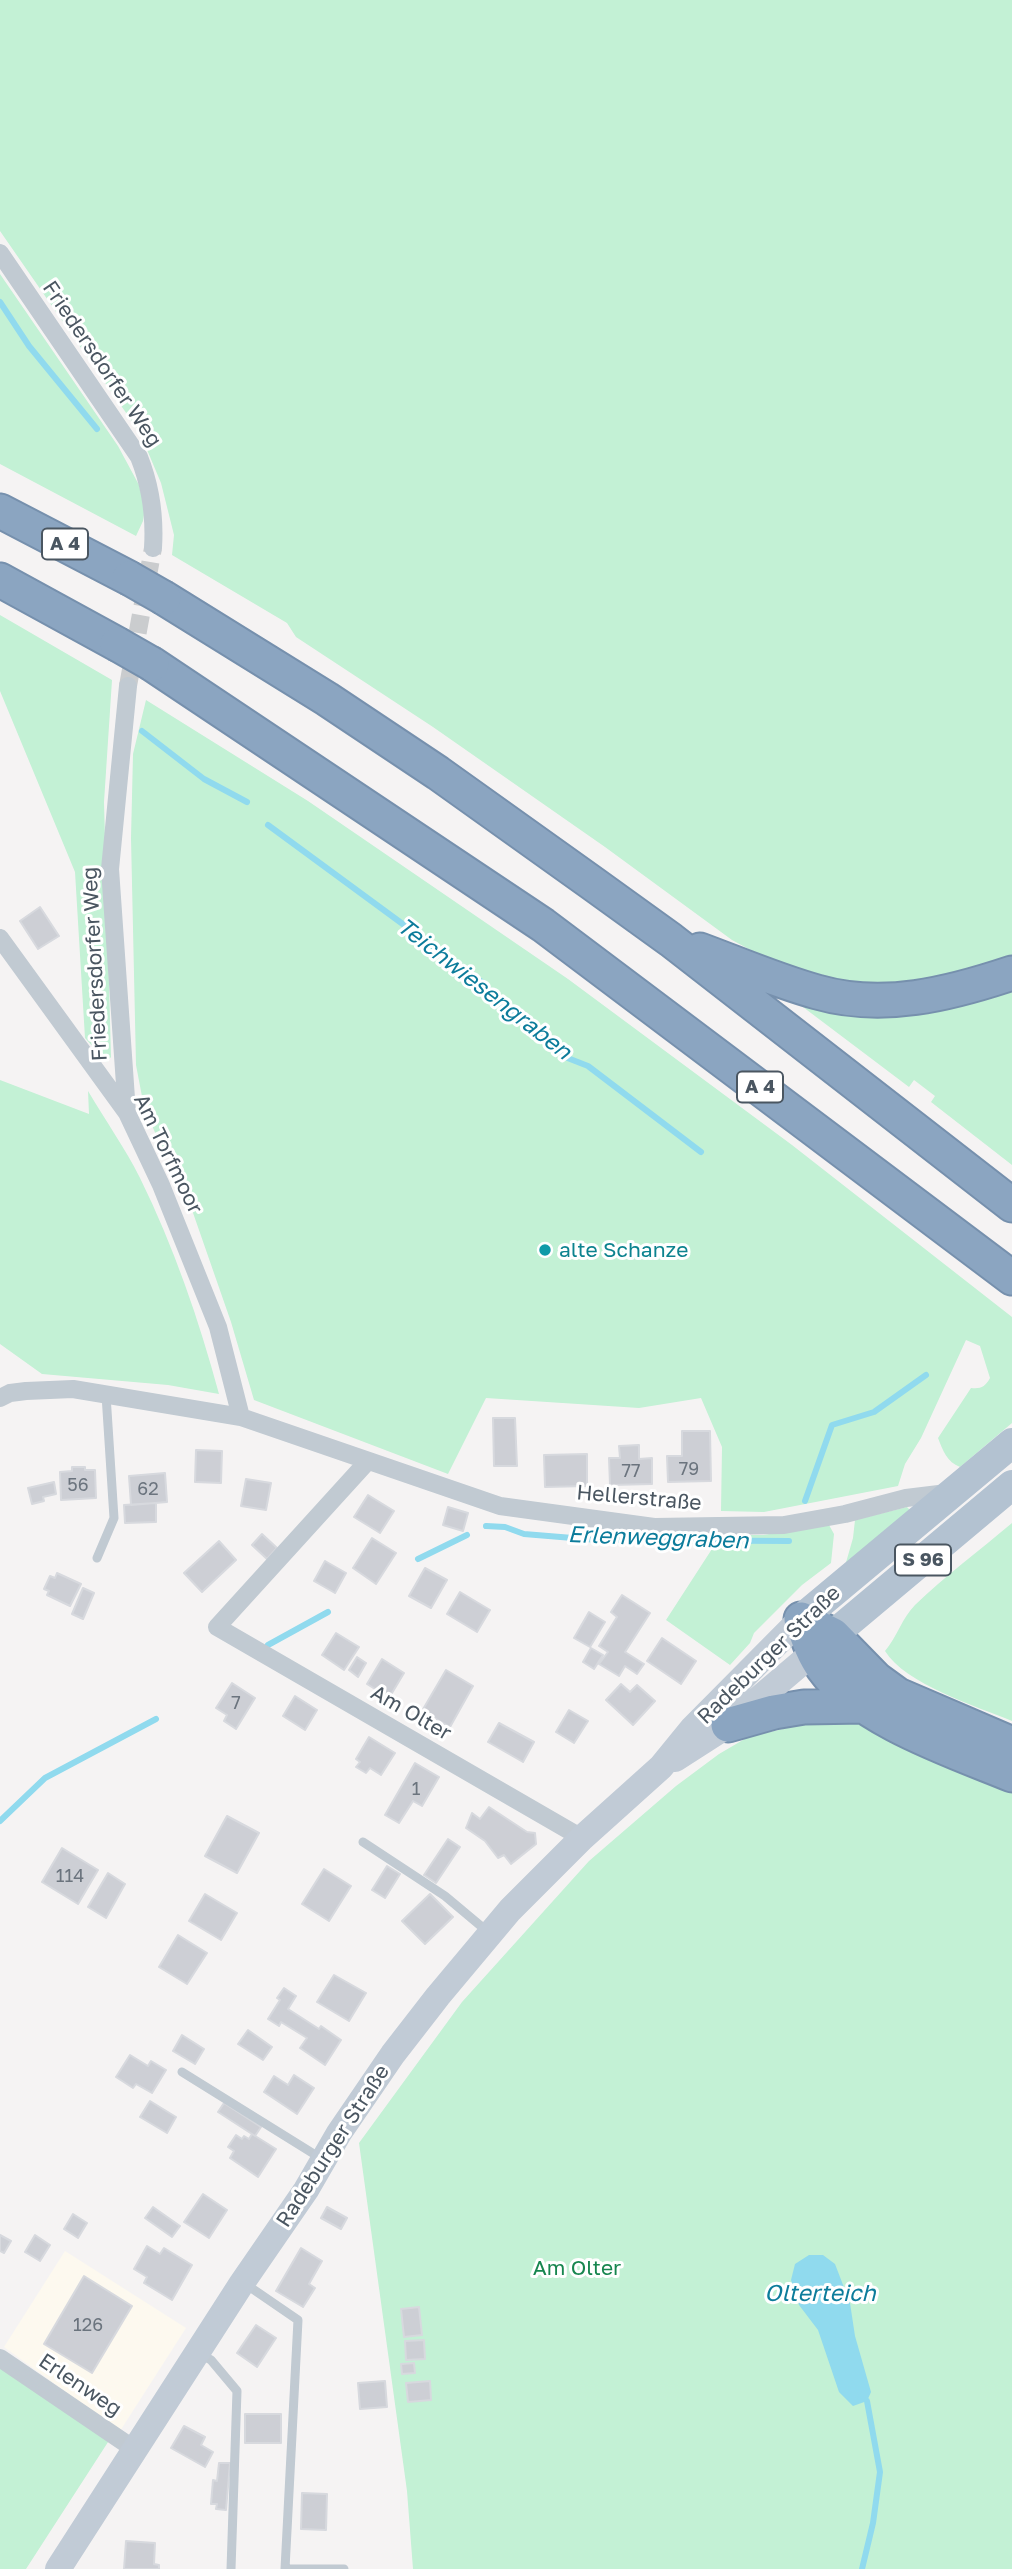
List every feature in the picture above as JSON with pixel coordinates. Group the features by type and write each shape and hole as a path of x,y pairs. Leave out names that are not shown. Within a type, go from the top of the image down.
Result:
{"highway":[{"name":"A 4","path":"0,511 164,598 303,684 438,773 671,940 1012,1205"},
{"name":"A 4","path":"0,580 152,664 543,925 1012,1278"},
{"path":"671,940 817,993 859,999 880,1001 942,994 1012,973"},
{"path":"801,1619 824,1644 898,1695 1012,1744"},
{"path":"824,1644 832,1680 864,1706 908,1730 1012,1775"},
{"path":"728,1725 804,1707 864,1706"}],"main road":[{"name":"Radeburger Straße","path":"58,2569 393,2053 490,1933 582,1838 662,1767 692,1729 801,1619 1012,1443"},
{"name":"Radeburger Straße","path":"662,1767 728,1725 1012,1485"}],"street":[{"name":"Friedersdorfer Weg","path":"0,253 139,457 152,500 153,548"},
{"name":"Friedersdorfer Weg","path":"127,1113 110,869 128,687"},
{"name":"Am Torfmoor","path":"0,938 127,1113 161,1185 218,1328 242,1417"},
{"name":"Hellerstraße","path":"0,1398 26,1391 73,1389 242,1417 500,1506 654,1527 762,1527 845,1514 906,1498 954,1493"},
{"name":"Am Olter","path":"367,1462 217,1627 582,1838"},
{"name":"Erlenweg","path":"0,2358 134,2449"}],"lane":[{"path":"97,1559 114,1518 106,1395"},
{"path":"363,1842 445,1896 490,1933"},
{"path":"182,2072 323,2160"},
{"path":"242,2283 298,2319 287,2569 344,2569"},
{"path":"197,2352 211,2360 237,2391 231,2569"}],"shaded area":[{"path":"65,2251 186,2328 120,2431 4,2347"}],"green space":[{"path":"0,0 1012,0 1012,960 961,977 866,988 782,967 732,940 433,727 296,637 287,623 172,555 174,535 161,483 140,433 0,231"},
{"path":"0,274 118,446 139,485 145,508 136,536 0,464"},
{"path":"0,615 112,680 104,802 111,1057 107,1062 85,1038 75,872 0,691"},
{"path":"146,700 308,801 568,979 792,1145 1012,1317 1012,1423 960,1467 944,1452 938,1438 971,1388 982,1387 990,1378 980,1346 966,1340 921,1438 905,1464 898,1486 764,1512 721,1511 722,1447 701,1398 639,1408 486,1398 448,1474 254,1400 231,1322 176,1164 160,1144 144,1107 136,1065 131,838 133,754"},
{"path":"1012,988 1012,1165 931,1102 935,1096 914,1080 909,1087 799,1004"},
{"path":"0,1080 89,1114 88,1091 134,1167 164,1230 194,1311 219,1394 168,1385 42,1374 0,1344"},
{"path":"907,1507 910,1510 845,1566 855,1520"},
{"path":"1012,1523 1012,1721 924,1684 895,1663 885,1651 915,1605"},
{"path":"829,1525 834,1534 831,1563 802,1585 754,1633 750,1643 730,1665 666,1620 721,1535 763,1535"},
{"path":"826,1718 849,1720 872,1727 1012,1787 1012,2569 413,2569 407,2491 359,2143 462,2002 589,1861 676,1786 719,1754 748,1737 800,1725 824,1724"},
{"path":"0,2366 110,2439 26,2569 0,2569"}],"water":[{"name":"Olterteich","path":"809,2255 823,2255 835,2264 850,2303 855,2336 871,2392 867,2401 853,2406 839,2392 818,2330 799,2305 791,2280 795,2264"}],"building":[{"path":"40,907 59,936 38,949 20,921"},
{"path":"493,1418 515,1418 517,1466 494,1466"},
{"path":"682,1431 710,1431 711,1481 668,1482 667,1456 682,1456"},
{"path":"639,1445 639,1459 652,1458 652,1484 610,1485 609,1458 620,1458 619,1446"},
{"path":"196,1450 222,1451 221,1483 195,1482"},
{"path":"587,1454 587,1486 545,1487 544,1455"},
{"path":"72,1467 95,1470 96,1498 61,1500 60,1472 72,1471"},
{"path":"165,1473 167,1502 131,1505 129,1476"},
{"path":"246,1479 271,1483 266,1510 241,1506"},
{"path":"54,1482 56,1494 43,1497 44,1501 32,1504 28,1488"},
{"path":"368,1495 394,1511 380,1533 354,1517"},
{"path":"156,1503 156,1522 125,1523 124,1505"},
{"path":"448,1507 468,1513 463,1531 443,1525"},
{"path":"262,1534 277,1548 267,1559 252,1545"},
{"path":"372,1538 396,1553 376,1584 353,1568"},
{"path":"219,1541 236,1560 202,1592 184,1573"},
{"path":"325,1561 346,1573 335,1593 314,1581"},
{"path":"425,1568 447,1580 431,1608 409,1596"},
{"path":"57,1573 81,1584 70,1606 47,1595 49,1591 44,1589 50,1576 55,1578"},
{"path":"83,1588 94,1593 83,1619 72,1614"},
{"path":"460,1592 490,1610 477,1632 447,1614"},
{"path":"622,1595 650,1613 625,1652 644,1664 637,1674 625,1666 619,1676 599,1664 608,1652 599,1646 617,1617 611,1612"},
{"path":"589,1612 605,1622 590,1647 574,1638"},
{"path":"336,1633 359,1647 344,1670 322,1655"},
{"path":"662,1638 696,1661 681,1684 647,1661"},
{"path":"591,1648 603,1655 594,1669 583,1662"},
{"path":"357,1657 366,1663 358,1677 349,1670"},
{"path":"382,1659 404,1673 389,1698 367,1684"},
{"path":"446,1670 473,1686 450,1727 422,1711"},
{"path":"232,1683 255,1698 236,1729 224,1721 227,1715 216,1708"},
{"path":"621,1684 630,1692 637,1685 655,1701 633,1725 606,1700"},
{"path":"295,1696 317,1710 305,1730 283,1716"},
{"path":"569,1710 588,1721 574,1743 556,1732"},
{"path":"499,1723 534,1742 523,1762 488,1742"},
{"path":"369,1737 395,1753 381,1775 370,1768 366,1773 356,1767 360,1762 356,1759"},
{"path":"415,1763 439,1777 422,1806 413,1801 399,1823 385,1815"},
{"path":"489,1807 527,1832 535,1833 536,1844 511,1864 504,1855 498,1858 485,1841 466,1828 472,1813 480,1819"},
{"path":"227,1816 259,1833 237,1873 205,1856"},
{"path":"448,1839 460,1847 436,1883 424,1875"},
{"path":"62,1848 98,1870 78,1904 42,1882"},
{"path":"387,1866 400,1874 385,1898 372,1890"},
{"path":"324,1869 351,1886 329,1921 302,1904"},
{"path":"108,1873 125,1884 106,1918 88,1907"},
{"path":"205,1894 237,1913 221,1940 189,1921"},
{"path":"430,1894 453,1917 425,1944 402,1921"},
{"path":"178,1935 207,1953 187,1984 159,1967"},
{"path":"334,1975 366,1993 349,2021 317,2002"},
{"path":"284,1988 296,1996 288,2009 341,2040 325,2065 300,2048 307,2038 281,2022 279,2026 268,2019"},
{"path":"248,2030 272,2047 263,2060 238,2044"},
{"path":"182,2035 204,2049 195,2064 173,2051"},
{"path":"130,2055 148,2066 151,2061 166,2070 152,2093 136,2084 133,2088 116,2077"},
{"path":"294,2075 314,2088 297,2114 264,2092 274,2076 288,2085"},
{"path":"150,2101 176,2117 167,2133 140,2117"},
{"path":"224,2103 261,2127 255,2136 218,2112"},
{"path":"252,2134 276,2149 258,2177 230,2158 234,2151 228,2147 236,2135 249,2139"},
{"path":"203,2194 227,2210 209,2238 184,2222"},
{"path":"153,2207 180,2226 172,2237 145,2218"},
{"path":"327,2207 347,2218 341,2229 321,2218"},
{"path":"73,2214 87,2223 78,2238 64,2229"},
{"path":"0,2235 11,2241 4,2253 0,2251"},
{"path":"35,2235 50,2245 40,2261 25,2252"},
{"path":"147,2246 160,2254 164,2248 192,2265 172,2300 144,2283 147,2277 134,2269"},
{"path":"301,2248 322,2261 309,2284 315,2288 303,2307 276,2291"},
{"path":"84,2276 132,2306 92,2373 44,2344"},
{"path":"419,2307 422,2335 404,2337 401,2309"},
{"path":"256,2325 276,2338 257,2367 237,2353"},
{"path":"424,2340 425,2359 406,2360 405,2341"},
{"path":"414,2363 415,2373 402,2374 401,2364"},
{"path":"385,2381 387,2407 360,2409 358,2383"},
{"path":"430,2381 431,2400 408,2402 406,2383"},
{"path":"245,2414 281,2414 281,2443 245,2443"},
{"path":"184,2426 205,2437 201,2445 213,2452 205,2467 171,2448"},
{"path":"219,2463 230,2463 226,2510 216,2509 217,2504 211,2504 213,2480 217,2481"},
{"path":"302,2493 327,2494 326,2530 301,2529"},
{"path":"126,2541 155,2543 154,2564 159,2565 159,2569 124,2569"}],"waterway":[{"name":"Teichwiesengraben","path":"0,302 29,346 97,429"},
{"name":"Teichwiesengraben","path":"142,731 204,779 247,802"},
{"name":"Teichwiesengraben","path":"268,825 483,983 508,1012 537,1028 565,1057 588,1066 701,1152"},
{"name":"Erlenweggraben","path":"805,1501 832,1425 874,1412 926,1375"},
{"name":"Erlenweggraben","path":"486,1526 505,1527 524,1534 597,1540 789,1541"},
{"name":"Erlenweggraben","path":"418,1559 467,1535"},
{"name":"Erlenweggraben","path":"268,1645 328,1612"},
{"name":"Erlenweggraben","path":"0,1821 45,1778 156,1719"},
{"path":"862,2569 873,2523 880,2472 867,2401"}],"tunnel":[{"path":"128,686 153,548"}],"place":[{"name":"alte Schanze","path":"545,1250"}]}
